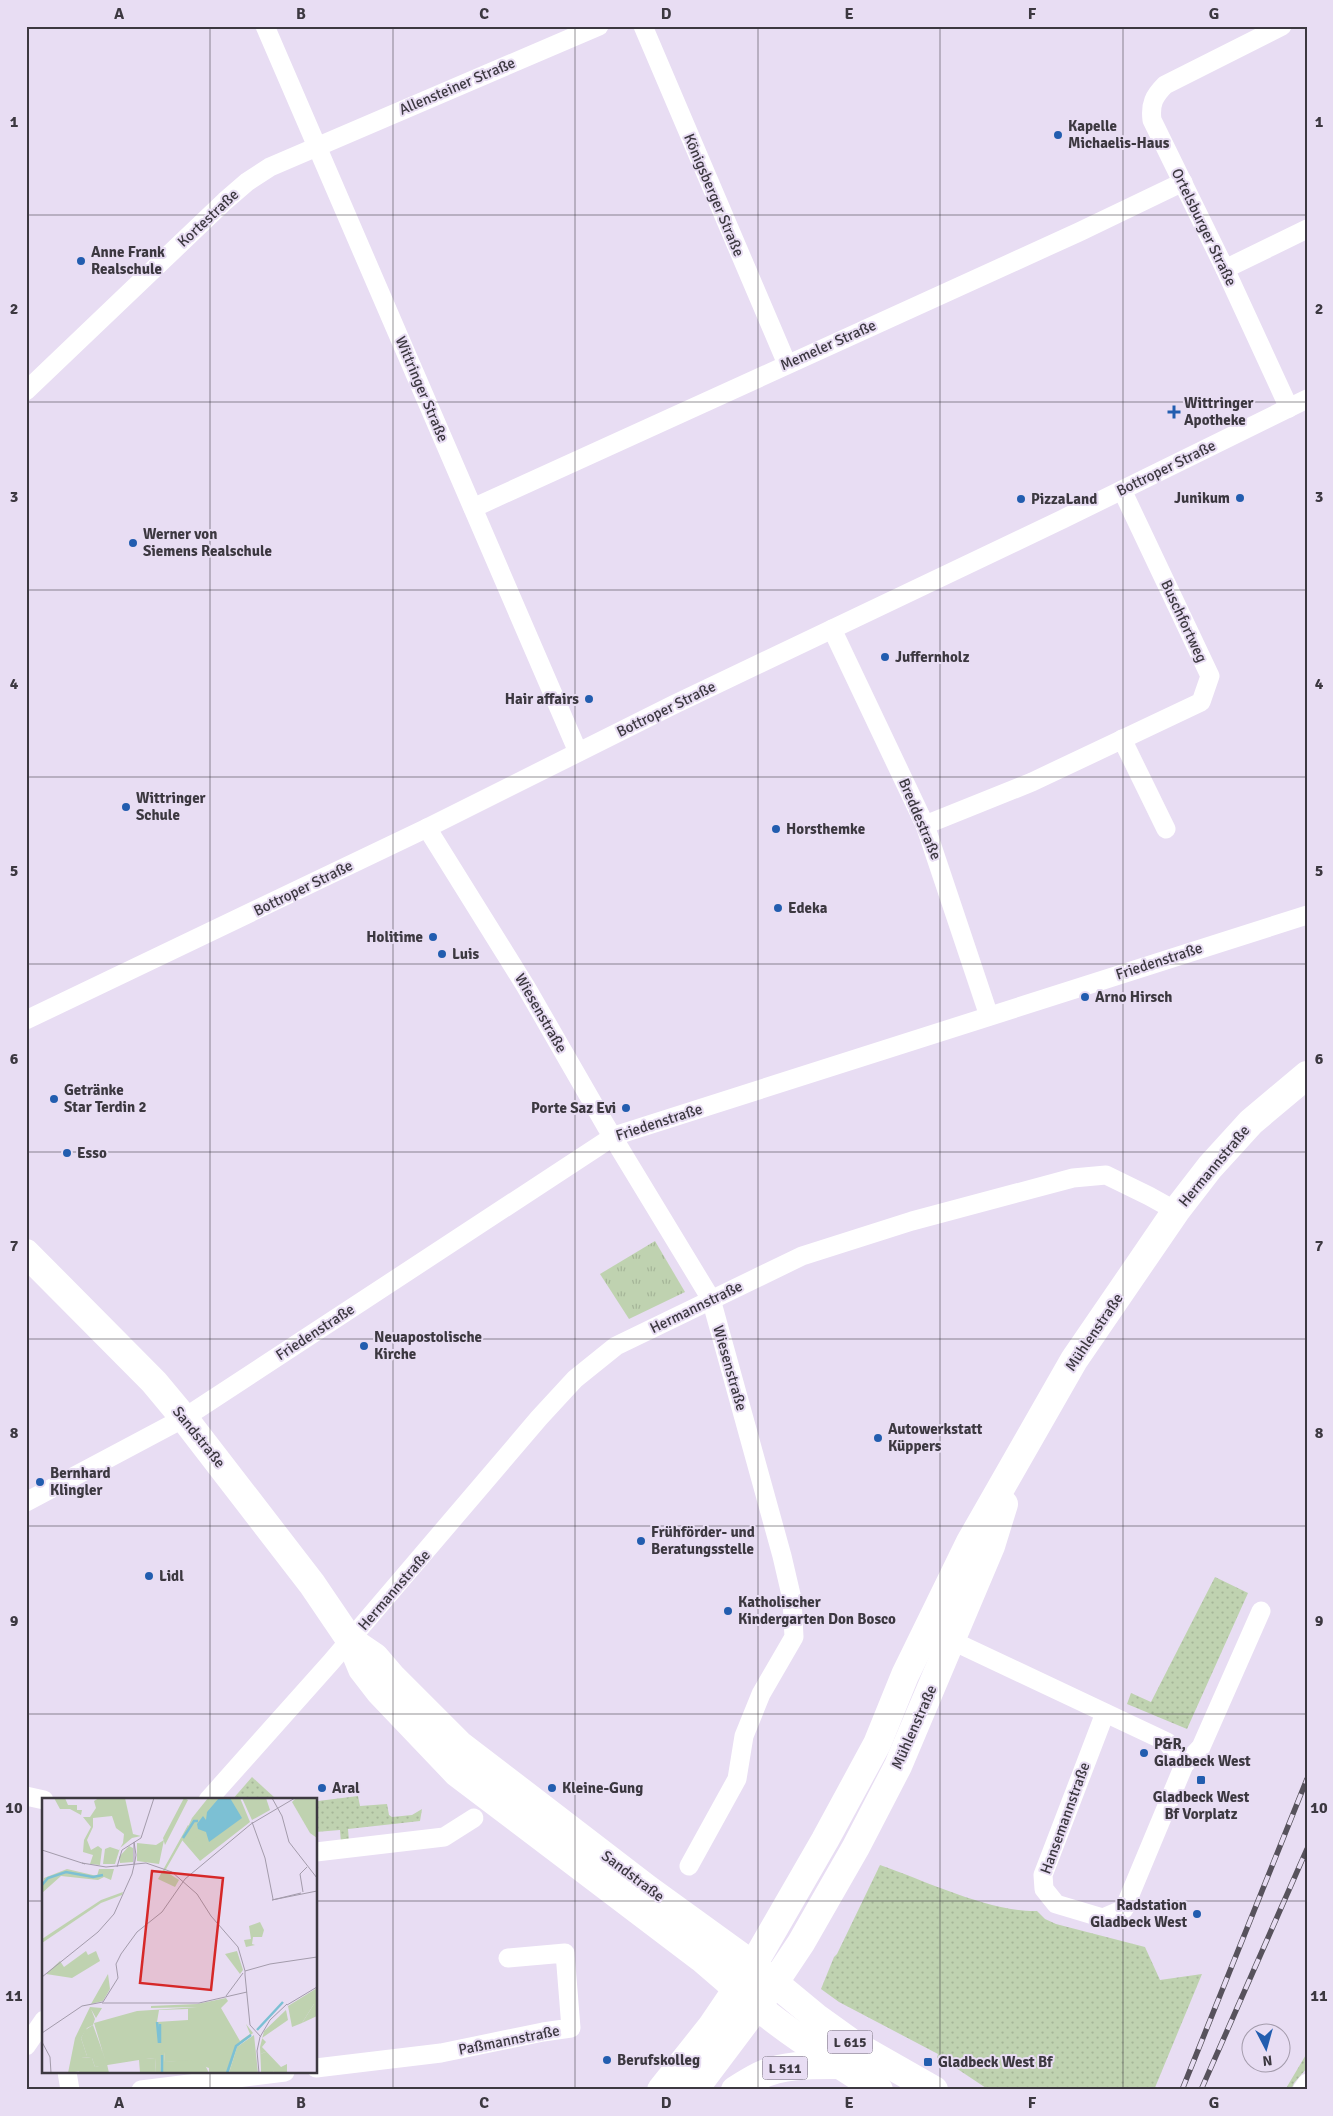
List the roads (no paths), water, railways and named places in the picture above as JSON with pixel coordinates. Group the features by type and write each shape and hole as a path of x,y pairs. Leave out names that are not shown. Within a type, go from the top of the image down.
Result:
{"main road":[{"name":"Hermannstraße","path":"1176,1212 1210,1167 1251,1122 1307,1075"},
{"name":"Mühlenstraße","path":"661,2090 711,2026 753,1965 861,1776 877,1744 905,1674 970,1542 1074,1360 1176,1212"},
{"name":"Sandstraße","path":"26,1253 154,1382 184,1418 282,1543 350,1640 362,1669 379,1691 457,1773 701,1958 757,2007 840,2066 879,2090"},
{"name":"Mühlenstraße","path":"694,2090 757,2007 801,1943 860,1839 898,1766 991,1546 1020,1457"},
{"name":"Sandstraße","path":"350,1640 375,1657 393,1678 459,1744 648,1888 753,1965 816,2017 855,2046 934,2090"},
{"name":"L 511","path":"735,2090 760,2075 784,2068 816,2065 840,2066"}],"street":[{"name":"Wittringer Straße","path":"265,26 578,752"},
{"name":"Allensteiner Straße","path":"316,146 599,26"},
{"name":"Königsberger Straße","path":"643,26 787,364"},
{"name":"Ortelsburger Straße","path":"1282,26 1165,85 1156,94 1151,107 1152,120 1225,269 1289,408"},
{"name":"Kortestraße","path":"26,391 235,192 270,167 316,146"},
{"name":"Memeler Straße","path":"473,508 1079,232 1183,182"},
{"path":"1225,269 1307,229"},
{"name":"Bottroper Straße","path":"26,1020 427,828 578,752 1307,399"},
{"name":"Buschfortweg","path":"925,824 1032,782 1201,702 1210,676 1122,490"},
{"name":"Breddestraße","path":"832,629 925,824 989,1016"},
{"path":"1122,739 1166,829"},
{"name":"Wiesenstraße","path":"427,828 526,987 710,1299 782,1556 792,1599 794,1638 761,1694 744,1736 737,1779 689,1866"},
{"name":"Friedenstraße","path":"26,1502 184,1418 614,1136 1307,914"},
{"name":"Hermannstraße","path":"210,1798 350,1640 513,1448 575,1379 616,1346 802,1256 912,1221 1073,1178 1106,1175 1149,1196 1176,1212"},
{"name":"Hansemannstraße","path":"1105,1713 1043,1875 1044,1889 1056,1904 1103,1918 1124,1909 1184,1765 1201,1747 1261,1610"},
{"path":"926,1629 1166,1742 1184,1765"},
{"path":"26,1796 42,1800"},
{"path":"318,1852 444,1837 474,1818"},
{"name":"Paßmannstraße","path":"318,2068 441,2053 571,2028 565,1953 508,1958"},
{"path":"34,2044 42,2025"},
{"path":"67,2074 70,2090"},
{"path":"140,2090 269,2074"},
{"path":"1302,2090 1307,2083"}],"railway":[{"path":"1182,2090 1307,1779"},
{"path":"1201,2090 1307,1849"}],"place":[{"name":"Kapelle Michaelis-Haus","path":"1058,135"},
{"name":"Anne Frank Realschule","path":"81,261"},
{"name":"Wittringer Apotheke","path":"1174,412"},
{"name":"Junikum","path":"1240,498"},
{"name":"PizzaLand","path":"1021,499"},
{"name":"Werner von Siemens Realschule","path":"133,543"},
{"name":"Juffernholz","path":"885,657"},
{"name":"Hair affairs","path":"589,699"},
{"name":"Wittringer Schule","path":"126,807"},
{"name":"Horsthemke","path":"776,829"},
{"name":"Edeka","path":"778,908"},
{"name":"Holitime","path":"433,937"},
{"name":"Luis","path":"442,954"},
{"name":"Arno Hirsch","path":"1085,997"},
{"name":"Getränke Star Terdin 2","path":"54,1099"},
{"name":"Porte Saz Evi","path":"626,1108"},
{"name":"Esso","path":"67,1153"},
{"name":"Neuapostolische Kirche","path":"364,1346"},
{"name":"Autowerkstatt Küppers","path":"878,1438"},
{"name":"Bernhard Klingler","path":"40,1482"},
{"name":"Frühförder- und Beratungsstelle","path":"641,1541"},
{"name":"Lidl","path":"149,1576"},
{"name":"Katholischer Kindergarten Don Bosco","path":"728,1611"},
{"name":"P&R, Gladbeck West","path":"1144,1753"},
{"name":"Gladbeck West Bf Vorplatz","path":"1201,1780"},
{"name":"Aral","path":"322,1788"},
{"name":"Kleine-Gung","path":"552,1788"},
{"name":"Radstation Gladbeck West","path":"1197,1914"},
{"name":"Berufskolleg","path":"607,2060"},
{"name":"Gladbeck West Bf","path":"928,2062"}]}
